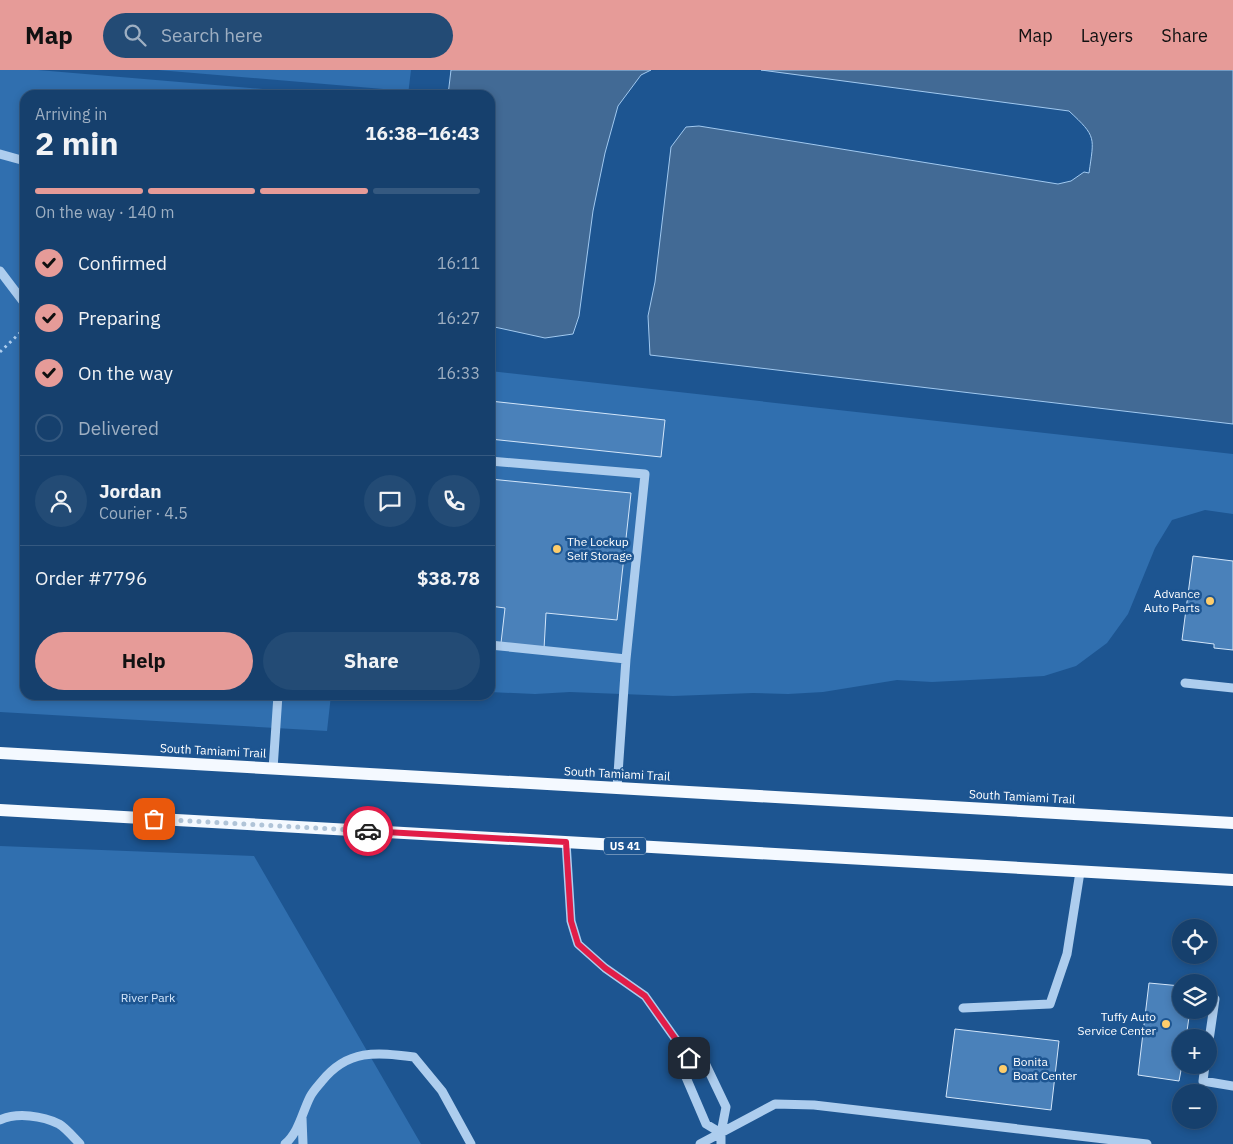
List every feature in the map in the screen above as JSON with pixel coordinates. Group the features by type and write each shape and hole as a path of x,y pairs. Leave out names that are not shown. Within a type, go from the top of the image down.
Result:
{"main road":[{"name":"South Tamiami Trail","path":"0,753 1233,823"},
{"name":"US 41","path":"0,810 1233,880"}],"lane":[{"path":"0,154 20,160"},
{"path":"0,271 20,297"},
{"path":"495,461 645,474 626,659 617,788"},
{"path":"495,646 626,659"},
{"path":"1184,683 1233,688"},
{"path":"273,769 278,700"},
{"path":"566,842 571,921 578,944 605,968 645,996 689,1058 706,1063 726,1107 721,1144"},
{"path":"963,1008 1050,1004 1066,954 1080,872"},
{"path":"285,1144 292,1137 311,1095 330,1072 349,1059 362,1054 380,1053 414,1057 442,1091 471,1144"},
{"path":"689,1058 685,1074 706,1124 721,1133"},
{"path":"1204,1074 1203,1081 1233,1086"},
{"path":"700,1144 775,1104 814,1105 1147,1144"},
{"path":"302,1115 303,1144"},
{"path":"0,1120 6,1117 34,1116 60,1125 80,1144"}],"path":[{"path":"0,352 20,333"}],"green space":[{"path":"0,70 38,70 275,90 20,90 20,700 330,700 327,731 0,712"},
{"path":"158,70 411,70 409,90"},
{"path":"495,372 1233,454 1233,514 1205,510 1172,520 1155,548 1128,614 1107,643 1076,666 1044,676 932,682 897,680 823,692 788,694 753,693 673,696 570,692 535,694 495,692"},
{"name":"River Park","path":"0,846 254,856 421,1144 0,1144"}],"shaded area":[{"path":"451,70 651,70 641,75 618,106 605,153 593,211 579,316 573,334 545,338 495,327 495,90 449,90"},
{"path":"761,70 1233,70 1233,424 650,355 648,316 655,282 671,147 686,127 699,126 1058,184 1071,181 1084,172 1089,173 1092,152 1091,138 1085,127 1069,111"}],"building":[{"path":"495,402 665,420 661,457 495,440"},
{"name":"The Lockup Self Storage","path":"495,479 631,493 617,620 546,613 544,649 501,643 505,608 495,607"},
{"name":"Advance Auto Parts","path":"1193,556 1233,561 1233,650 1214,648 1214,644 1182,640"},
{"name":"Tuffy Auto Service Center","path":"1149,983 1172,985 1172,1019 1189,1019 1187,1029 1172,1029 1172,1074 1180,1074 1179,1081 1138,1075"},
{"name":"Bonita Boat Center","path":"955,1029 1059,1041 1051,1110 946,1097"}],"way so far":[{"path":"154,819 368,831"}],"place":[{"name":"The Lockup Self Storage","path":"557,549"},
{"name":"Advance Auto Parts","path":"1210,601"},
{"name":"Tuffy Auto Service Center","path":"1166,1024"},
{"name":"Bonita Boat Center","path":"1003,1069"}],"route":[{"path":"368,831 566,842 571,921 578,944 605,968 645,996 689,1058"}]}
